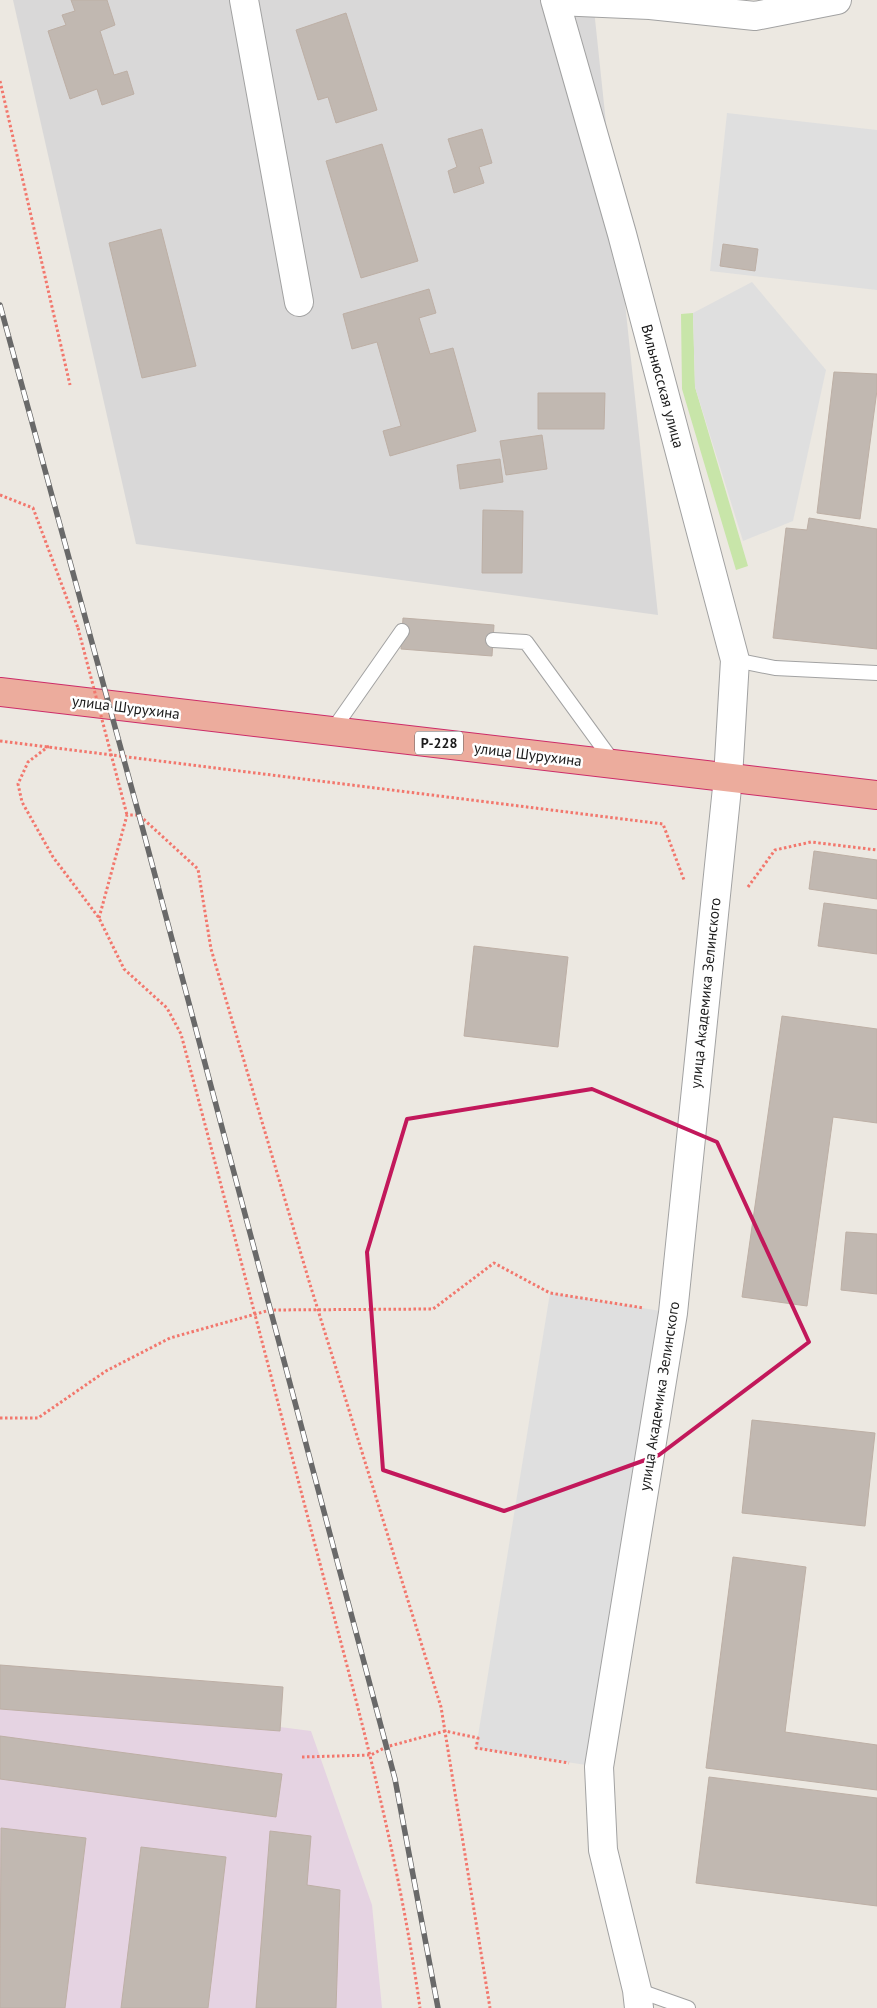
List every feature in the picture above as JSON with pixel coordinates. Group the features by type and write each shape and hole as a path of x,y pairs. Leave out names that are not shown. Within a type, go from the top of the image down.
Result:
{"highway":[{"name":"улица Шурухина","path":"0,692 877,795"}],"street":[{"path":"244,0 299,302"},
{"path":"556,1 763,8 837,0"},
{"name":"Вильнюсская улица","path":"556,1 622,234 736,660 728,778"},
{"name":"улица Академика Зелинского","path":"638,1999 603,1850 599,1767 672,1313 728,778"}],"lane":[{"path":"332,731 402,631"},
{"path":"493,640 526,642 614,764"},
{"path":"736,660 775,668 877,673"},
{"path":"638,1999 688,2008"}],"path":[{"path":"0,81 70,385"},
{"path":"0,495 33,508 78,628 127,815 99,918"},
{"path":"0,741 663,824 684,880"},
{"path":"50,746 28,762 18,784 22,802 53,857 99,918 124,969 167,1008 181,1034 371,1755 401,1886 420,2008"},
{"path":"127,815 139,815 198,868 211,949 317,1308 441,1706 490,2008"},
{"path":"747,888 776,850 811,842 877,850"},
{"path":"0,1418 38,1418 106,1371 170,1338 270,1310 317,1308 434,1309 494,1264 550,1293 672,1313"},
{"path":"302,1756 371,1755 386,1747 445,1731 478,1738 476,1748 599,1767"}],"highlighted area":[{"path":"592,1089 717,1142 809,1342 659,1455 504,1511 383,1470 367,1252 407,1119"}],"shaded area":[{"path":"13,0 593,0 658,615 136,544"},
{"path":"727,113 877,130 877,290 710,271"},
{"path":"752,282 826,370 793,521 743,541 695,387 693,313"},
{"path":"550,1293 673,1313 599,1767 476,1748"},
{"path":"0,1665 283,1687 280,1727 311,1731 372,1905 382,2008 0,2008"}],"green space":[{"path":"693,313 695,387 748,566 736,570 682,389 681,314"}],"building":[{"path":"71,0 107,0 115,25 100,31 114,75 127,71 134,94 102,105 97,89 70,99 48,31 66,25 62,15 75,11"},
{"path":"346,13 377,110 336,123 328,97 318,100 296,30"},
{"path":"482,129 492,163 479,167 484,183 454,193 448,171 457,167 448,139"},
{"path":"382,144 418,261 361,278 326,161"},
{"path":"161,229 196,366 142,378 109,243"},
{"path":"723,244 758,249 755,271 720,266"},
{"path":"429,289 436,313 419,318 430,354 453,348 476,431 390,456 383,431 401,426 377,342 352,349 343,314"},
{"path":"834,372 877,374 877,390 860,519 817,513"},
{"path":"538,393 605,393 604,429 538,429"},
{"path":"542,435 547,469 506,475 500,441"},
{"path":"500,459 503,482 460,489 457,465"},
{"path":"483,510 523,511 522,573 482,573"},
{"path":"809,518 877,529 877,649 773,638 786,528 807,530"},
{"path":"403,618 494,625 492,656 401,649"},
{"path":"814,851 877,860 877,899 809,889"},
{"path":"824,903 877,910 877,954 818,946"},
{"path":"474,946 568,957 558,1047 464,1036"},
{"path":"782,1016 877,1029 877,1123 833,1117 807,1306 742,1297"},
{"path":"846,1232 877,1234 877,1294 841,1290"},
{"path":"752,1420 875,1433 865,1526 742,1513"},
{"path":"733,1557 806,1567 785,1732 877,1745 877,1790 706,1768"},
{"path":"0,1665 283,1687 280,1731 0,1709"},
{"path":"0,1736 282,1774 276,1817 0,1779"},
{"path":"709,1777 877,1798 877,1906 696,1883"},
{"path":"1,1828 86,1838 65,2008 0,2008"},
{"path":"270,1831 311,1836 307,1885 340,1890 336,2008 256,2008"},
{"path":"141,1847 226,1857 208,2008 121,2008"}],"railway":[{"path":"0,305 139,815 395,1779 438,2008"}]}
